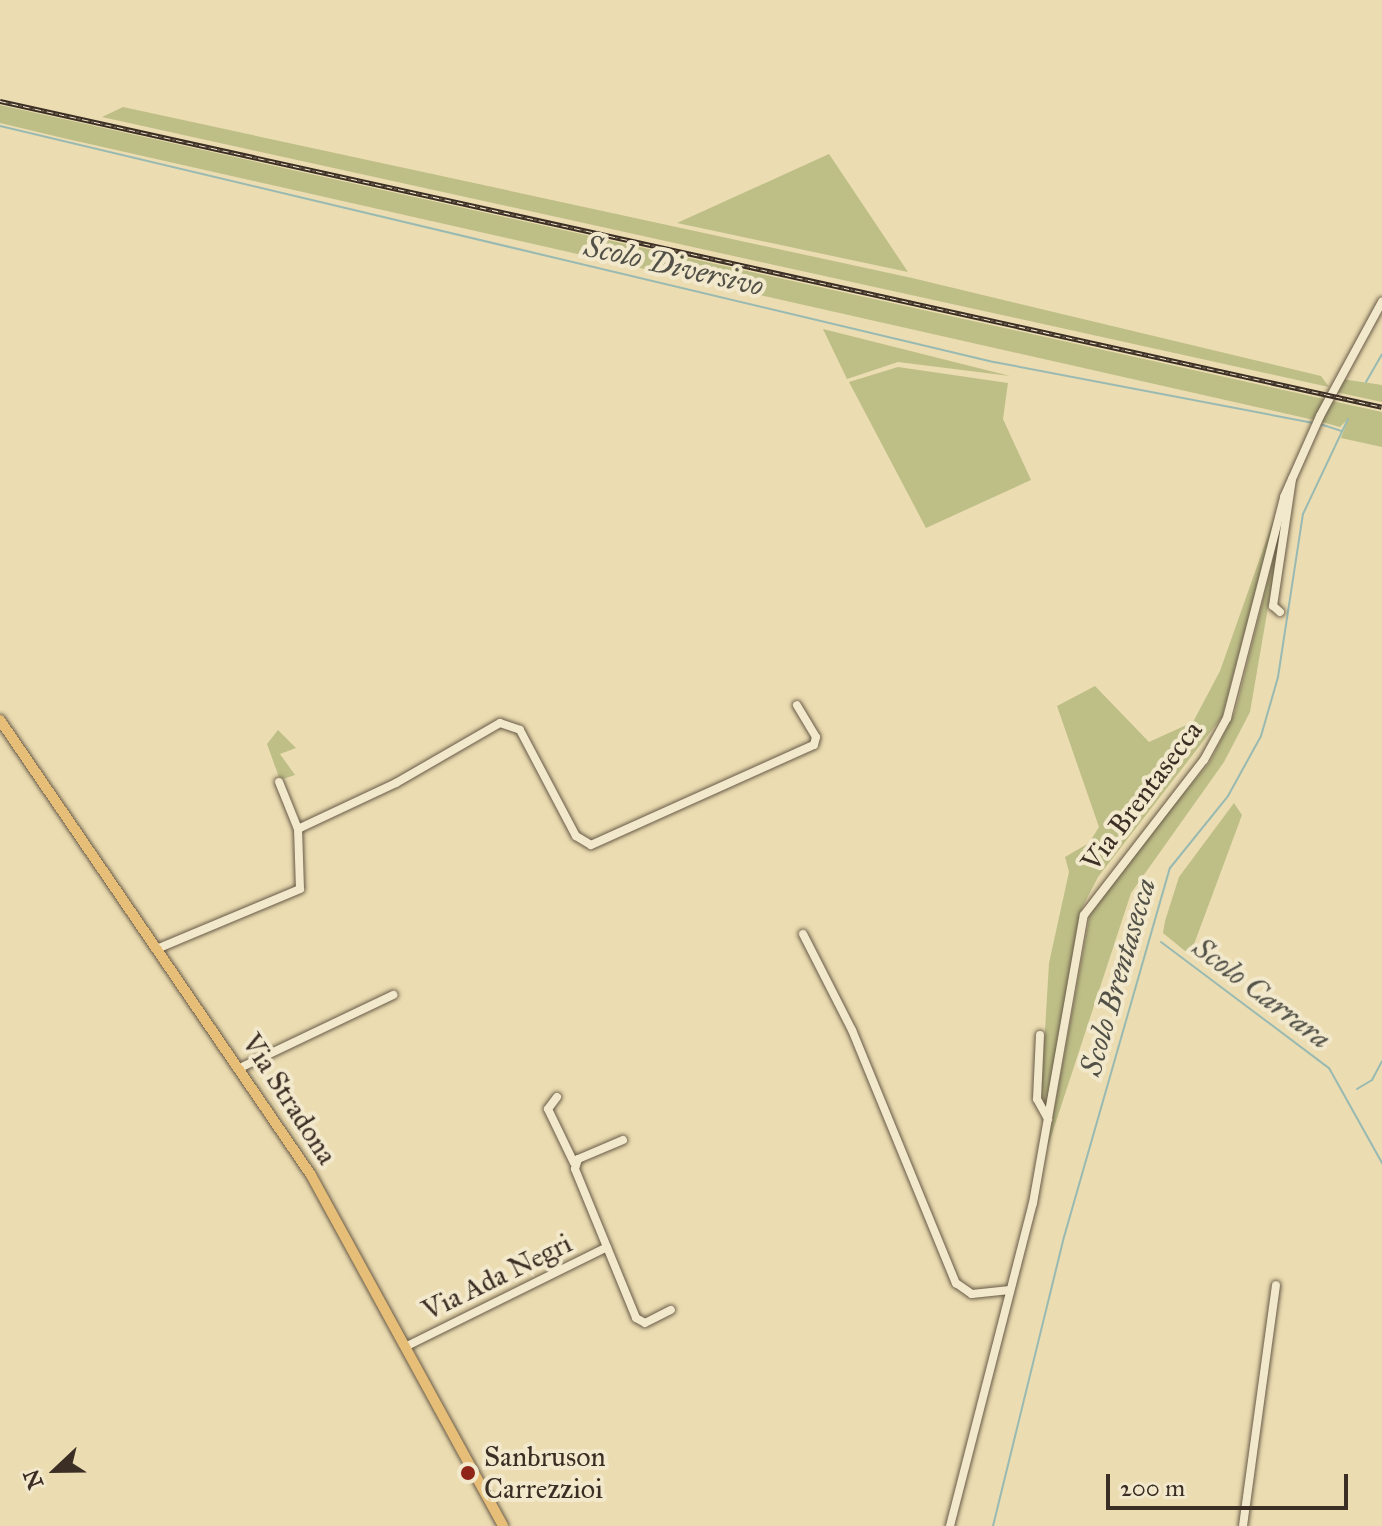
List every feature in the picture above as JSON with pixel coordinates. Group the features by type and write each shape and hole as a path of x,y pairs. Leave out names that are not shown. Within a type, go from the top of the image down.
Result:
{"main road":[{"name":"Via Stradona","path":"0,720 159,948 317,1185 503,1526"}],"street":[{"name":"Via Brentasecca","path":"950,1526 1010,1290 1048,1119 1078,938 1091,899 1196,770 1234,702 1291,478 1311,433 1382,302"},
{"path":"1280,612 1273,606 1291,478"},
{"path":"298,829 507,721 520,730 584,843 750,778 816,742 797,705"},
{"path":"159,948 300,889 298,829 279,782"},
{"path":"803,934 852,1030 956,1283 972,1294 1010,1290"},
{"path":"240,1068 393,995"},
{"path":"1040,1035 1037,1099 1048,1119"},
{"name":"Via Ada Negri","path":"557,1097 548,1109 574,1163 639,1322 671,1310"},
{"path":"574,1163 623,1140"},
{"name":"Via Ada Negri","path":"407,1346 607,1247"},
{"path":"1243,1526 1276,1285"}],"green space":[{"path":"0,105 1324,399 1314,420 0,123"},
{"path":"123,107 912,278 1321,376 1329,387 102,117"},
{"path":"829,154 908,272 677,223 796,169"},
{"path":"823,329 1010,376 898,362 847,379"},
{"path":"898,367 1008,383 1003,419 1031,480 926,528 849,382"},
{"path":"1342,379 1382,385 1382,402 1336,392"},
{"path":"1332,401 1382,412 1382,447 1341,438 1348,419 1340,427 1322,422"},
{"path":"1277,510 1222,717 1098,877 1082,908 1046,1108 1041,1098 1049,963 1069,872 1065,857 1089,843 1099,827 1057,706 1095,686 1149,742 1193,722 1220,671"},
{"path":"1283,520 1250,712 1224,762 1131,893 1047,1149 1092,903 1210,762 1235,712"},
{"path":"278,730 296,748 280,754 295,775 280,780 267,744"},
{"path":"1234,803 1242,815 1190,955 1163,933 1165,921 1179,877"}],"waterway":[{"name":"Scolo Diversivo","path":"0,126 994,362 1313,423"},
{"name":"Scolo Brentasecca","path":"1366,382 1382,354"},
{"name":"Scolo Brentasecca","path":"993,1526 1064,1237 1170,868 1228,796 1261,736 1278,677 1303,514 1348,419"},
{"name":"Scolo Diversivo","path":"1320,424 1342,431"},
{"name":"Scolo Carrara","path":"1161,942 1329,1068 1382,1163"},
{"path":"1357,1089 1372,1080 1382,1061"}],"railway":[{"path":"0,101 1382,407"}],"place":[{"name":"Sanbruson Carrezzioi","path":"468,1473"}]}
